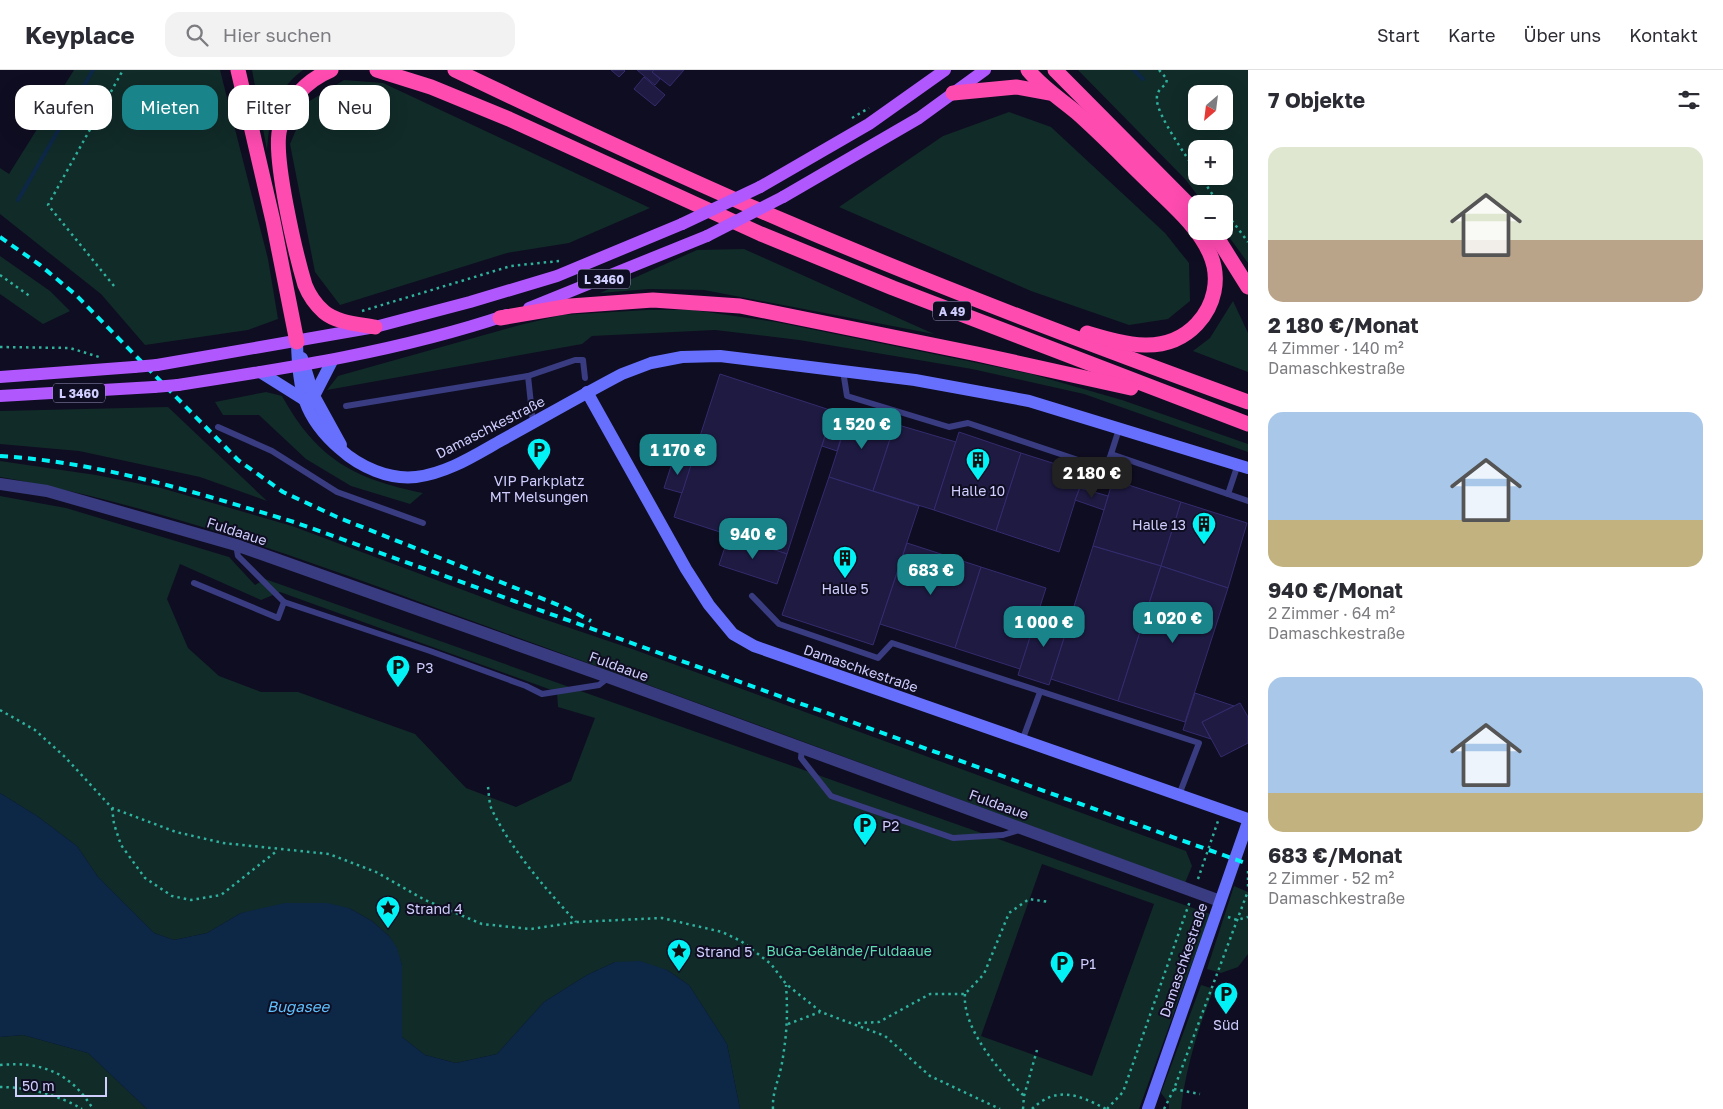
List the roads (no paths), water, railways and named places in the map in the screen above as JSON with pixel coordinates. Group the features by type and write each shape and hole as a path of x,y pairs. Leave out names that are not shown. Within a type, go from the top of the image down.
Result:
{"highway":[{"path":"238,70 275,230 297,342"},
{"path":"331,70 310,81 299,91 291,104 280,129 280,165 303,278 312,299 325,313 334,318 375,327"},
{"path":"377,70 431,88 509,119"},
{"name":"A 49","path":"412,70 509,119 762,234 892,288 1248,424"},
{"name":"A 49","path":"455,70 772,216 1009,312 1248,402"},
{"path":"1009,312 1127,344 1153,346 1176,340 1192,330 1206,313 1214,292 1214,264 1202,238 1181,214 1109,143 1075,111 1050,93 1028,70"},
{"path":"1055,70 1188,204"},
{"path":"1064,70 1073,88"},
{"path":"953,93 1016,87 1050,93"},
{"path":"1219,240 1248,287"},
{"path":"500,318 570,306 653,300 740,306 977,354 1189,403"}],"main road":[{"name":"L 3460","path":"0,377 157,365 297,342 375,327 557,276 682,224 760,187 869,124 945,70"},
{"name":"L 3460","path":"0,396 178,385 301,366 332,361 500,318 563,296 707,236 784,197 919,118 985,70"}],"street":[{"name":"Damaschkestraße","path":"297,342 308,398 348,456 369,469 397,476 415,477 455,465 622,374 652,363 682,357 720,356 915,380 1029,401 1243,466"},
{"path":"308,398 332,361"},
{"name":"Damaschkestraße","path":"260,372 308,398"},
{"name":"Damaschkestraße","path":"587,392 686,569 709,605 733,634 754,646 1248,820 1148,1109"},
{"name":"Fuldaaue","path":"0,484 47,491 236,545 802,748 1220,901"}],"lane":[{"path":"346,406 528,376 575,360 583,360 585,378"},
{"path":"843,371 847,396 949,427 968,423 1106,469 1119,429"},
{"path":"528,376 533,423"},
{"path":"218,428 272,452 337,492 423,523"},
{"path":"1111,454 1248,500"},
{"path":"1228,494 1243,466"},
{"path":"236,545 238,556 284,602 430,651 526,686 542,694 599,685 608,678"},
{"path":"194,583 278,618 284,602"},
{"path":"752,596 779,624 878,658 892,643 1199,744 1179,795"},
{"path":"1022,741 1040,692"},
{"path":"802,748 801,758 831,796 953,838 1003,835 1022,828"}],"water":[{"name":"Bugasee","path":"0,793 37,816 77,846 98,877 154,933 174,940 207,933 241,913 285,903 327,903 349,908 372,921 389,936 397,948 402,965 402,1037 425,1055 456,1063 497,1054 544,1002 587,975 615,962 640,961 667,970 689,985 727,1044 740,1109 147,1109 88,1053 23,1035 0,1037"}],"waterway":[{"path":"18,200 93,70"},
{"path":"1134,70 1143,79"}],"railway":[{"path":"0,237 40,265 76,295 238,460 283,492 337,517 566,608 591,621"},
{"path":"0,456 38,459 148,480 294,522 1248,864"}],"place":[{"name":"VIP Parkplatz MT Melsungen","path":"539,471"},
{"name":"Halle 10","path":"978,481"},
{"name":"Halle 13","path":"1204,545"},
{"name":"Halle 5","path":"845,579"},
{"name":"P3","path":"398,688"},
{"name":"P2","path":"865,846"},
{"name":"Strand 4","path":"388,929"},
{"name":"Strand 5","path":"679,972"},
{"name":"P1","path":"1062,984"},
{"name":"Süd","path":"1226,1015"}],"park label":[{"name":"BuGa-Gelände/Fuldaaue","path":"849,950"}]}
